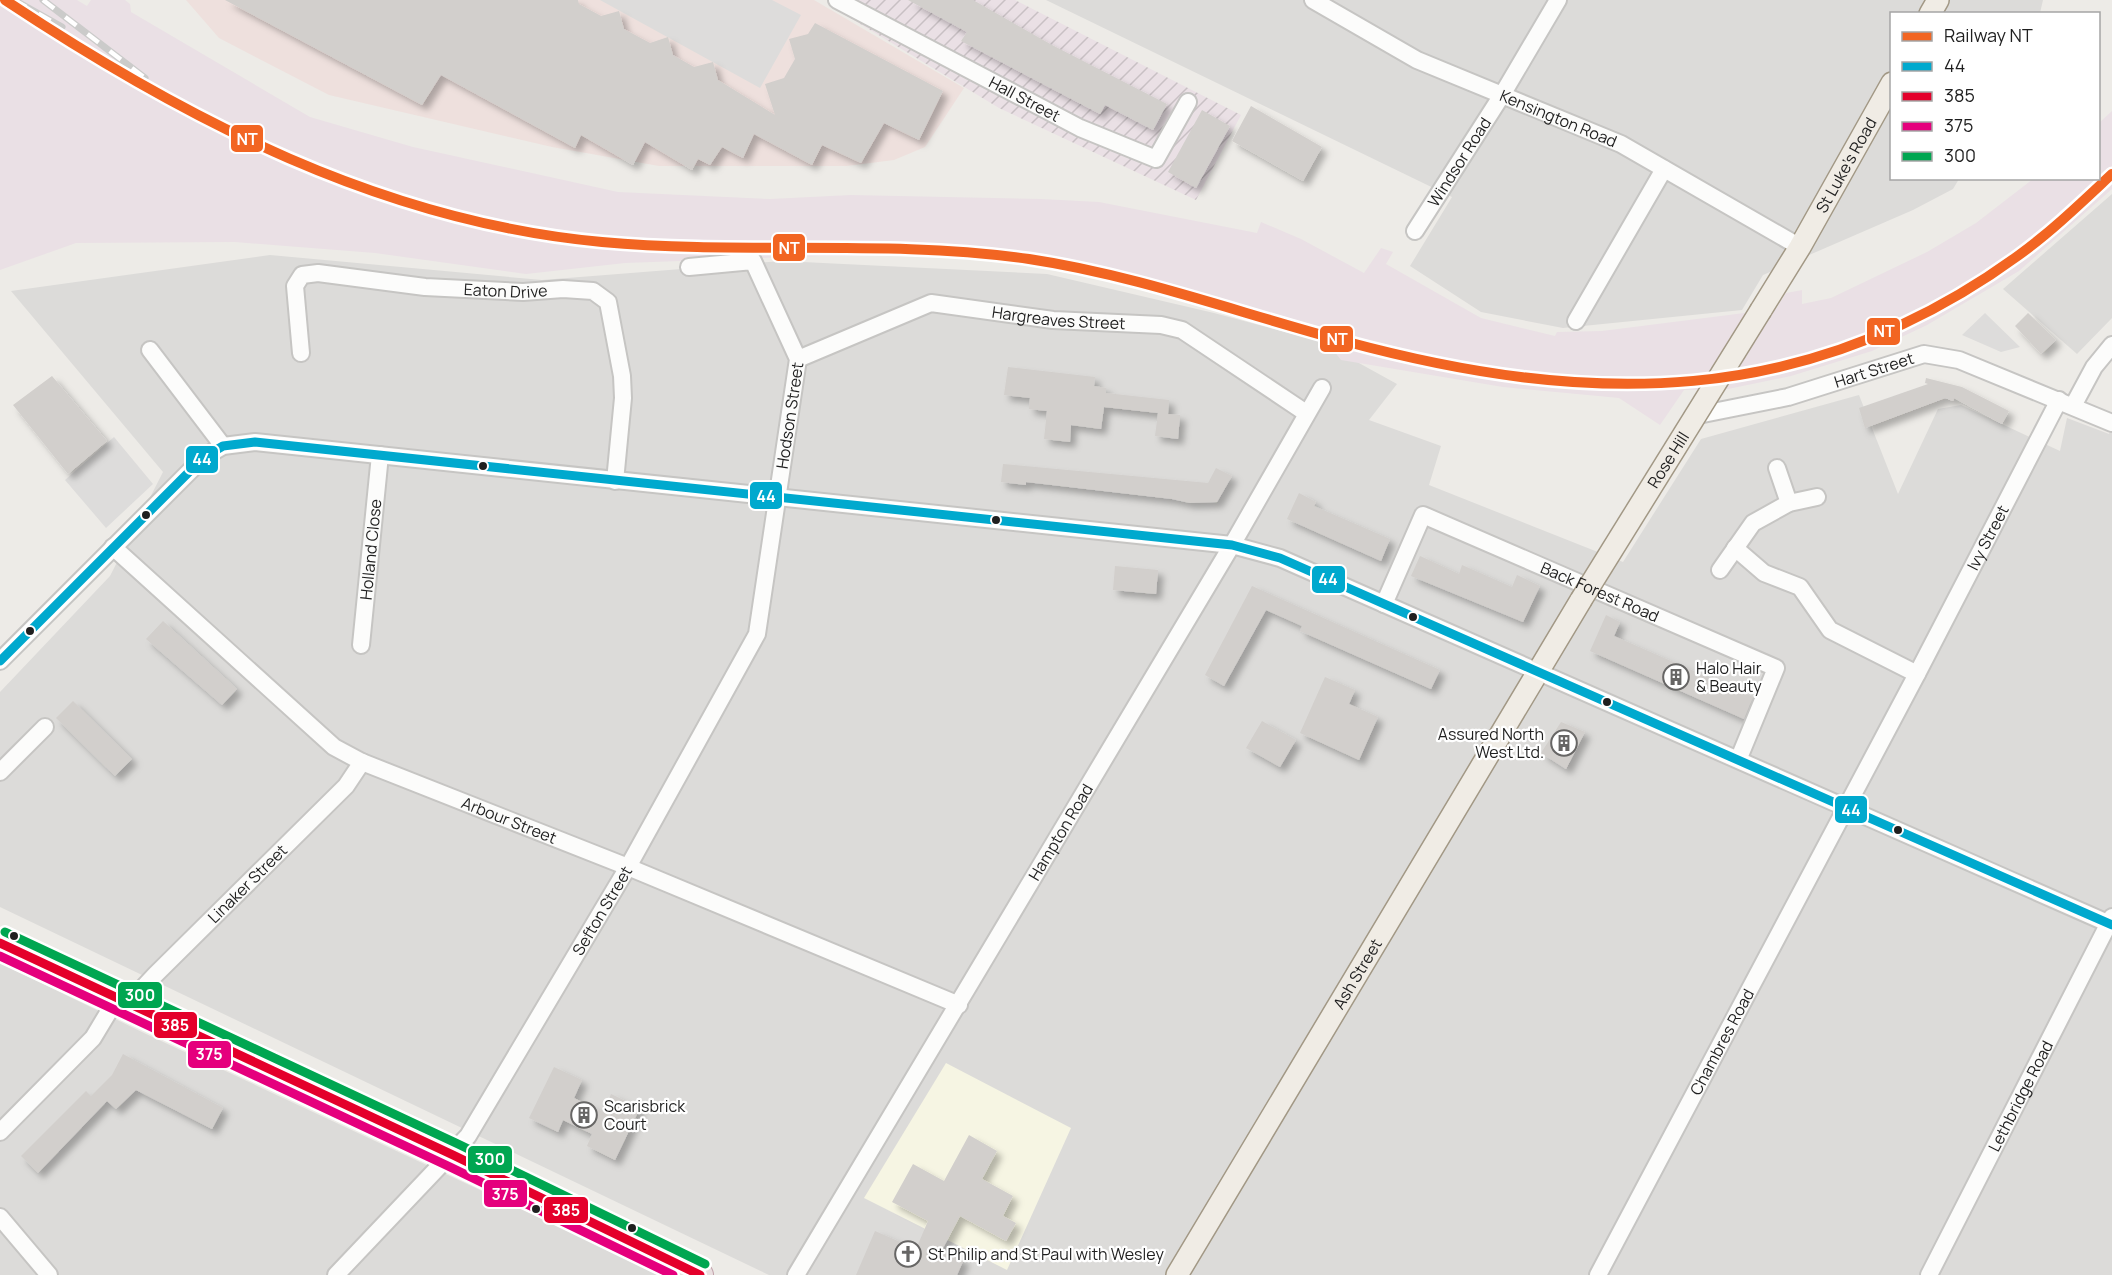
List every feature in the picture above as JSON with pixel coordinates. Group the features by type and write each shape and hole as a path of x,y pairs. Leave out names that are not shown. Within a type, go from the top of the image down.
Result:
{"highway":[{"path":"0,943 453,1155 700,1275"}],"main road":[{"name":"St Luke's Road","path":"1800,247 1890,86"},
{"name":"Rose Hill","path":"1536,671 1698,415 1800,247"},
{"name":"Ash Street","path":"1177,1275 1536,671"}],"street":[{"name":"Hall Street","path":"837,0 1080,128 1156,159 1188,102"},
{"name":"Kensington Road","path":"1313,0 1417,60 1621,144 1800,247"},
{"name":"Windsor Road","path":"1415,231 1502,94 1558,0"},
{"path":"1576,321 1664,169"},
{"name":"Hodson Street","path":"689,267 753,261 798,359 778,498"},
{"name":"Eaton Drive","path":"301,353 295,286 302,275 318,273 425,287 523,292 563,288 593,291 608,302 622,376 623,398 615,481"},
{"name":"Hargreaves Street","path":"798,359 931,303 1053,320 1161,325 1182,330 1306,413"},
{"name":"Ivy Street","path":"1845,808 2066,403 2112,345"},
{"path":"150,350 223,446"},
{"name":"Hart Street","path":"1698,415 1788,397 1924,354 1959,360 2112,423"},
{"name":"Hampton Road","path":"796,1275 1232,545 1322,388"},
{"path":"0,661 204,456 223,446 255,442 1232,545 1280,558 1739,758 1845,808 2111,922"},
{"name":"Holland Close","path":"361,645 380,455"},
{"path":"1777,468 1789,503"},
{"path":"1720,570 1753,523 1789,503 1817,497"},
{"name":"Sefton Street","path":"336,1275 453,1155 468,1136 628,867 757,634 778,498"},
{"name":"Back Forest Road","path":"1384,604 1423,515 1776,668 1739,758"},
{"name":"Arbour Street","path":"113,547 334,747 362,762 628,867 959,1005"},
{"path":"1735,548 1764,573 1800,587 1830,630 1917,674"},
{"path":"0,772 45,727"},
{"name":"Linaker Street","path":"0,1132 93,1038 125,1002 141,990 346,786 362,762"},
{"name":"Chambres Road","path":"1598,1275 1845,808"},
{"name":"Lethbridge Road","path":"1929,1275 2111,922"},
{"path":"0,1216 49,1275"}],"shaded area":[{"path":"0,0 77,0 87,6 91,0 125,0 130,4 131,12 310,117 413,147 618,192 770,199 851,195 1041,199 1099,202 1257,233 1261,222 1301,239 1364,273 1381,248 1393,252 1386,264 1481,318 1555,336 1557,332 1602,331 1776,309 1786,293 1802,290 1802,304 1831,298 1927,252 1976,223 2032,180 2100,180 2100,122 2112,111 2112,189 2019,271 1927,325 1872,351 1791,376 1728,389 1684,390 1660,425 1619,398 1503,387 1341,360 1326,341 1211,299 1069,268 955,256 820,256 625,263 526,274 375,253 235,242 76,243 0,270"},
{"path":"186,0 814,0 964,88 925,147 894,160 847,166 659,166 552,147 329,95 219,38"},
{"path":"600,0 772,0 801,15 760,88"},
{"path":"832,0 1015,0 1241,115 1196,200 999,108 829,5"},
{"path":"1046,0 2043,0 2040,12 1890,12 1890,180 1958,180 1953,189 1913,210 1763,275 1742,310 1563,328 1481,312 1410,266 1452,197"},
{"path":"2112,194 2112,318 2077,354 2003,289"},
{"path":"270,255 542,280 782,261 1047,274 1214,313 1319,341 1397,384 1369,420 1441,446 1429,485 1623,562 1701,439 1859,395 1898,494 1938,409 1961,405 2060,451 2067,418 2109,434 2112,426 2112,1275 769,1275 0,907 0,692 110,576 163,472 11,291"},
{"path":"1985,313 2020,347 2001,352 1962,335"},
{"path":"114,437 153,484 106,528 65,480"},
{"path":"0,963 144,1033 662,1275 0,1275"},
{"path":"946,1063 1071,1128 1007,1270 864,1198"}],"building":[{"path":"225,0 578,0 579,4 601,16 619,11 624,29 650,43 668,37 673,55 694,67 713,62 718,80 775,115 765,84 784,78 795,59 789,39 808,34 815,23 943,91 919,140 884,123 861,163 822,145 812,165 754,134 743,158 722,147 710,165 698,159 692,170 645,142 633,165 581,135 575,148 441,75 422,105"},
{"path":"908,0 973,0 1052,45 1167,104 1153,130 1105,105 1100,114 961,41 967,32"},
{"path":"1251,106 1322,147 1303,181 1232,141"},
{"path":"1202,110 1230,126 1196,188 1168,172"},
{"path":"2028,313 2056,340 2041,354 2015,326"},
{"path":"1008,367 1095,377 1094,386 1106,388 1106,393 1169,400 1168,414 1180,415 1178,439 1155,436 1158,413 1104,407 1101,429 1071,425 1070,442 1044,439 1047,411 1029,409 1030,398 1004,395"},
{"path":"52,376 107,441 68,474 13,405"},
{"path":"1926,378 1962,387 2009,411 2002,424 1954,398 1953,401 1945,398 1865,428 1859,408 1928,384 1925,383"},
{"path":"1003,464 1208,483 1216,468 1232,476 1217,502 1190,503 1026,482 1026,485 1001,482"},
{"path":"1299,493 1316,502 1314,506 1390,539 1381,561 1287,519"},
{"path":"1420,556 1459,574 1462,565 1512,587 1517,575 1540,586 1523,622 1411,576"},
{"path":"1115,566 1158,570 1156,594 1113,590"},
{"path":"1252,586 1440,670 1431,689 1300,631 1302,626 1266,610 1224,686 1205,675"},
{"path":"1606,615 1620,622 1614,636 1753,697 1744,719 1590,651"},
{"path":"163,621 237,689 222,705 146,639"},
{"path":"1325,677 1355,690 1349,704 1378,717 1359,760 1300,733"},
{"path":"73,701 132,759 115,776 56,718"},
{"path":"1262,721 1296,740 1280,767 1246,748"},
{"name":"Assured North West Ltd.","path":"1561,722 1585,732 1566,769 1541,753"},
{"path":"123,1054 223,1108 212,1129 136,1090 116,1109 107,1101 38,1173 21,1156 86,1091 91,1096 112,1075"},
{"name":"Scarisbrick Court","path":"554,1067 582,1080 574,1098 603,1112 611,1094 640,1108 615,1160 587,1146 592,1134 563,1120 558,1132 529,1118"},
{"path":"969,1135 997,1151 982,1179 1013,1196 1003,1216 1016,1223 1006,1241 960,1216 942,1250 964,1259 957,1275 856,1275 875,1231 916,1249 928,1221 892,1202 913,1164 944,1181"}],"railway":[{"path":"14,0 62,27"},
{"path":"43,0 145,78"}],"rail line":[{"name":"NT","path":"5,0 144,86 216,124 289,158 365,188 442,213 521,231 602,242 655,246 922,250 1029,259 1148,285 1344,341 1434,363 1523,377 1609,384 1694,381 1777,368 1858,343 1939,306 2019,255 2112,174"}],"transit line":[{"name":"44","path":"0,661 204,457 223,446 255,442 1232,545 1280,558 2112,925"},
{"name":"300","path":"5,932 458,1144 705,1264"},
{"name":"385","path":"0,943 453,1155 700,1275"},
{"name":"375","path":"0,956 448,1166 673,1275"}],"place":[{"name":"Halo Hair & Beauty","path":"1676,677"},
{"name":"Assured North West Ltd.","path":"1564,743"},
{"name":"Scarisbrick Court","path":"584,1115"},
{"name":"St Philip and St Paul with Wesley","path":"908,1254"}]}
